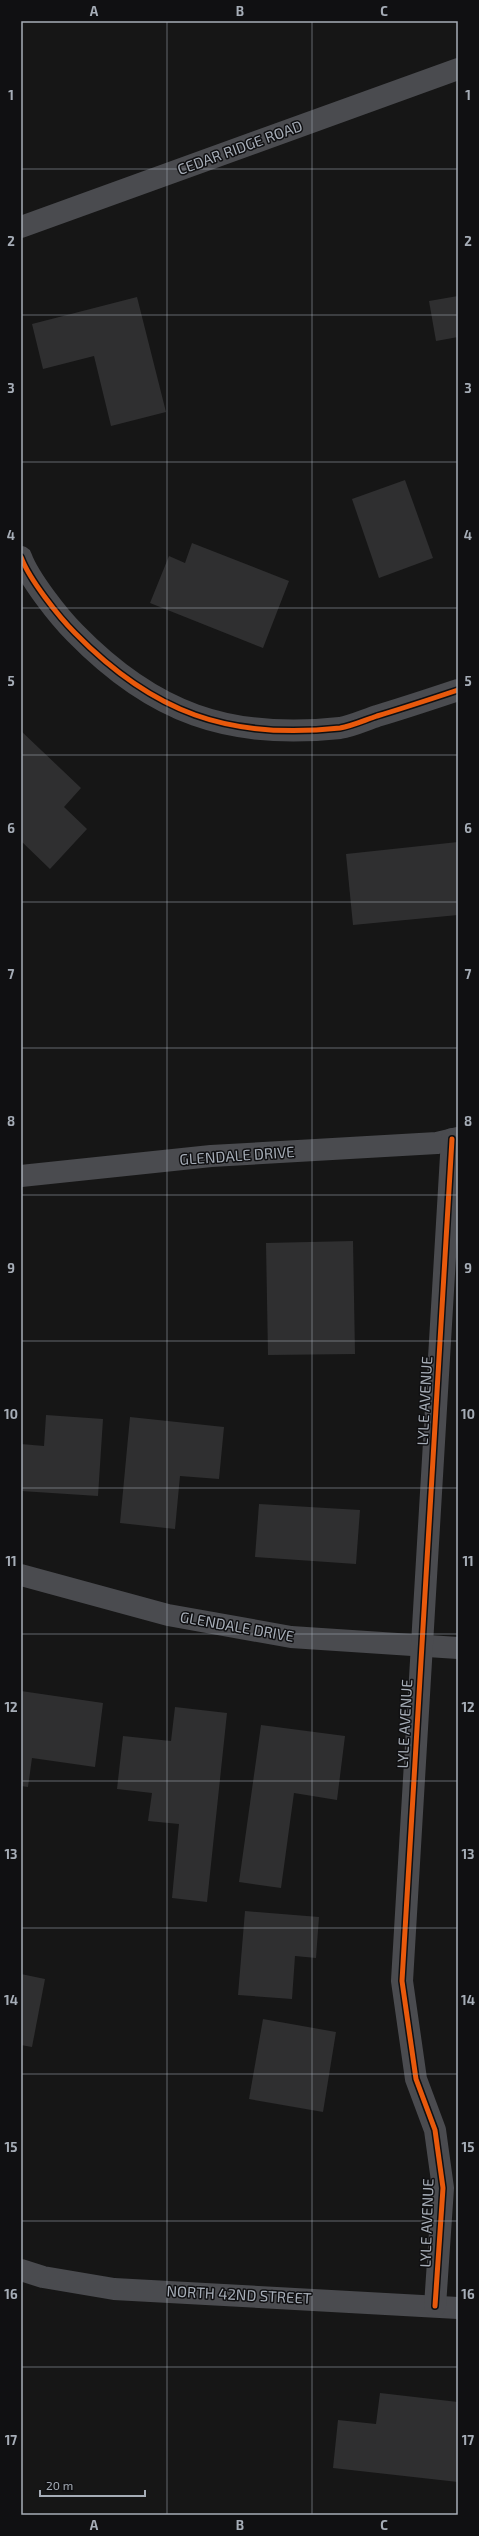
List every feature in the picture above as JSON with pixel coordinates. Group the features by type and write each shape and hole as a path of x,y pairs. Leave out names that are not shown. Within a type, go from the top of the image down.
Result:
{"street":[{"name":"CEDAR RIDGE ROAD","path":"21,227 458,70"},
{"path":"21,557 60,617 99,658 148,695 183,712 234,726 292,731 342,728 458,690"},
{"name":"GLENDALE DRIVE","path":"21,1176 211,1156 437,1143 455,1139"},
{"name":"LYLE AVENUE","path":"435,2306 443,2188 436,2130 416,2079 402,1981 455,1139"},
{"name":"GLENDALE DRIVE","path":"21,1575 183,1618 291,1637 458,1648"},
{"name":"NORTH 42ND STREET","path":"21,2270 114,2289 458,2308"}],"building":[{"path":"458,296 458,337 436,341 429,301"},
{"path":"137,297 166,412 111,426 94,356 43,369 32,324"},
{"path":"405,480 433,558 379,578 352,499"},
{"path":"192,543 289,581 263,648 150,603 169,556 185,563"},
{"path":"21,731 81,788 64,807 87,829 50,869 21,841"},
{"path":"458,842 458,915 353,925 346,854"},
{"path":"353,1241 355,1354 268,1355 266,1243"},
{"path":"46,1415 103,1419 98,1496 21,1491 21,1444 44,1446"},
{"path":"130,1417 224,1427 219,1479 180,1476 175,1529 120,1523"},
{"path":"259,1504 360,1510 356,1564 255,1557"},
{"path":"21,1691 103,1703 95,1767 32,1758 28,1787 21,1786"},
{"path":"175,1707 227,1713 207,1902 172,1898 179,1824 148,1821 152,1793 117,1789 123,1736 171,1741"},
{"path":"261,1725 345,1736 337,1800 294,1793 281,1888 239,1882"},
{"path":"245,1911 319,1917 316,1958 295,1956 292,1999 238,1995"},
{"path":"21,1974 45,1979 32,2047 21,2045"},
{"path":"263,2019 336,2032 323,2112 249,2099"},
{"path":"380,2393 458,2402 458,2482 333,2468 338,2420 376,2424"}],"cycle path":[{"path":"21,557 37,586 53,608 75,633 104,661 134,683 164,701 195,715 228,724 263,729 300,731 340,728 458,690"},
{"path":"435,2306 443,2188 435,2130 416,2079 402,1981 452,1139"}]}
